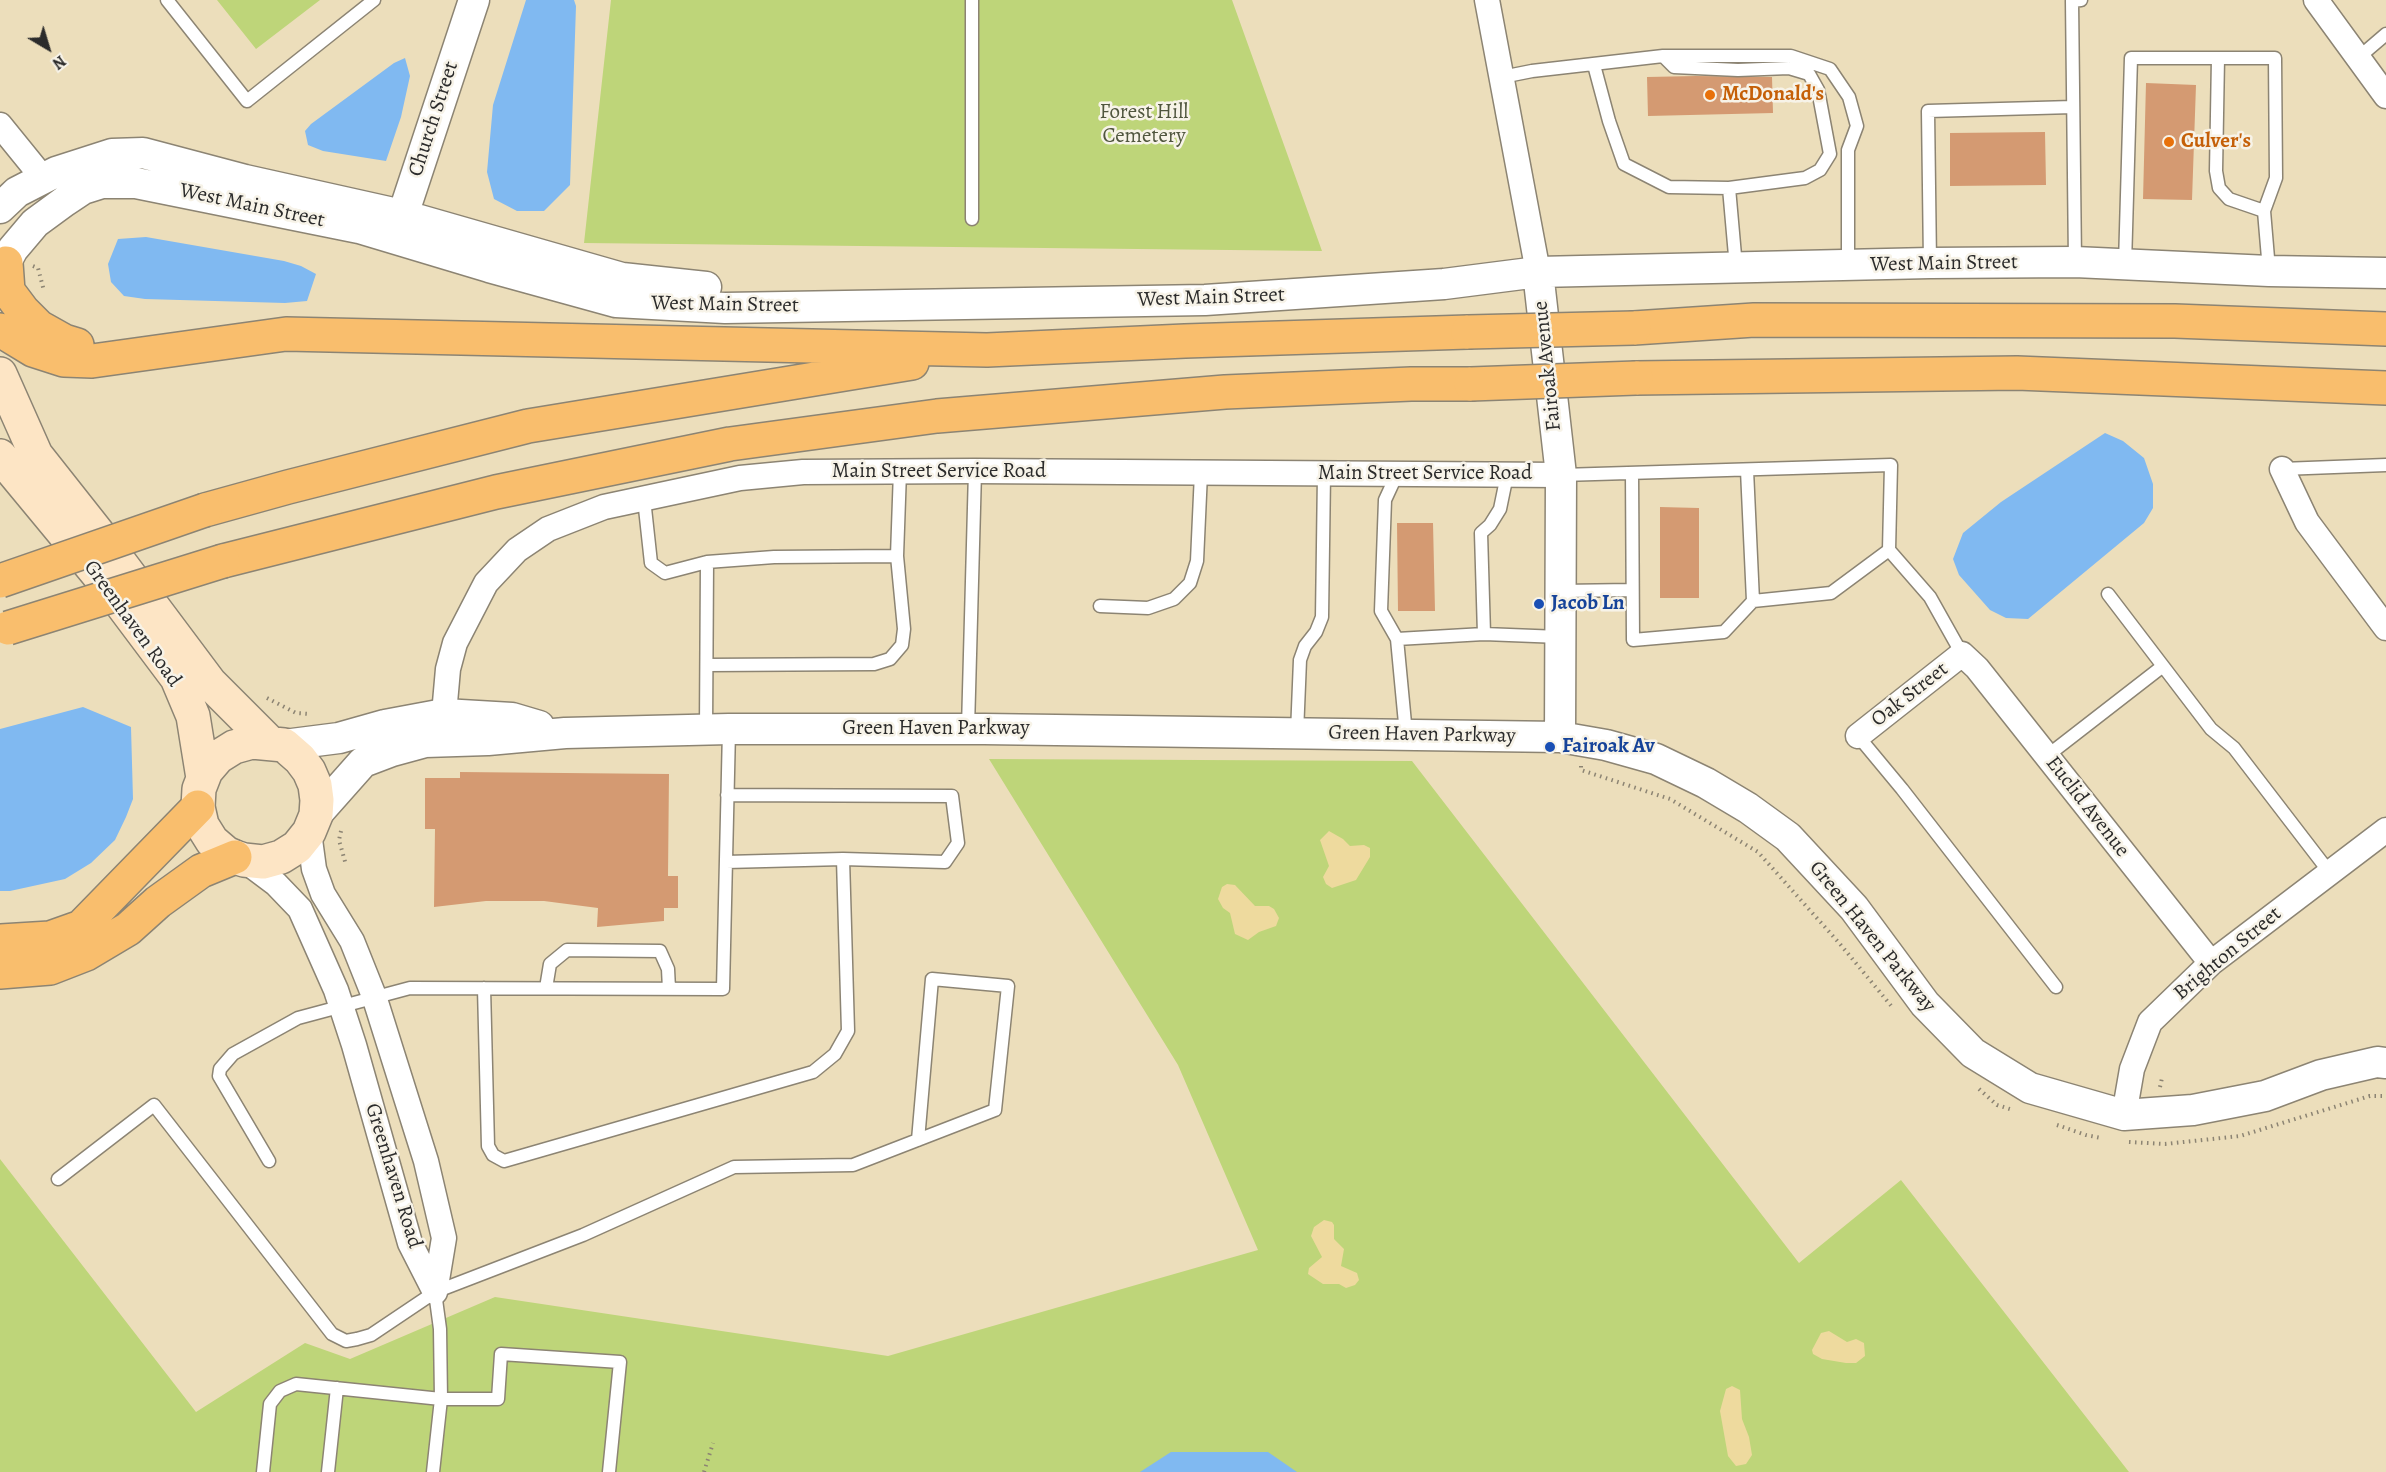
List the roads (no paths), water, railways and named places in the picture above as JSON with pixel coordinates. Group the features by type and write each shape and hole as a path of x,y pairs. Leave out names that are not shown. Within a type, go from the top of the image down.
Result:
{"highway":[{"path":"3,268 8,291 39,327 64,341 128,357"},
{"path":"0,330 33,350 64,360 92,361 286,334 987,350 1173,341 1634,328 1765,320 2175,321 2386,329"},
{"path":"0,580 205,510 528,426 987,350"},
{"path":"3,631 223,561 496,492 730,444 938,416 1225,392 1636,378 2017,373 2386,388"},
{"path":"0,941 50,938 81,927 200,793"},
{"path":"0,972 50,968 86,954 128,928 158,902 201,871 238,858"}],"main road":[{"path":"0,347 0,354"},
{"path":"0,374 36,455 86,540"},
{"path":"0,456 86,540"},
{"name":"Greenhaven Road","path":"86,540 210,683 277,744 300,759 315,785 322,823"},
{"name":"Greenhaven Road","path":"86,540 111,590 177,678 193,716 202,825 212,841 238,858"},
{"path":"200,793 206,771 218,757 234,747 252,742 277,744"},
{"path":"238,858 263,862 281,857 297,847 322,823"}],"street":[{"name":"Church Street","path":"398,227 474,0"},
{"name":"Fairoak Avenue","path":"1487,0 1538,272 1561,475 1560,737"},
{"path":"2316,0 2386,96"},
{"path":"0,125 44,178"},
{"name":"West Main Street","path":"0,208 17,192 56,172 112,154 143,153 245,180 398,227 616,302 725,308 1205,300 1444,284 1538,272 1930,263 2075,262 2269,271 2386,273"},
{"name":"West Main Street","path":"3,268 13,249 35,224 83,189 102,183 136,183 347,225 398,227"},
{"path":"2282,469 2307,522 2386,628"},
{"name":"Main Street Service Road","path":"444,714 448,669 455,643 486,583 517,550 548,529 604,507 740,478 803,472 1561,475"},
{"name":"Oak Street","path":"1858,736 1962,654"},
{"name":"Euclid Avenue","path":"1962,654 1977,668 2211,963"},
{"path":"277,744 339,738 385,725 444,714 512,718 565,733"},
{"name":"Green Haven Parkway","path":"565,733 717,729 968,729 1406,734 1560,737 1606,745 1656,759 1706,783 1748,808 1788,837 1854,908 1925,1004 1973,1053 2030,1088 2124,1115 2193,1110 2265,1096 2321,1075 2386,1062"},
{"path":"322,823 363,762 392,751 424,742 488,740 565,733"},
{"name":"Greenhaven Road","path":"322,823 314,869 323,894 352,941 375,996 426,1161 444,1238 435,1292"},
{"name":"Brighton Street","path":"2124,1115 2132,1069 2150,1023 2211,963 2386,830"},
{"name":"Greenhaven Road","path":"238,858 276,884 300,909 342,1005 410,1244 435,1292"}],"lane":[{"path":"167,0 247,101 374,0"},
{"path":"972,0 972,219"},
{"path":"2073,0 2075,262"},
{"path":"2358,58 2386,34"},
{"path":"1502,77 1532,71 1663,56 1791,56 1830,69 1849,97 1857,126 1848,150 1848,265"},
{"path":"1594,65 1609,121 1624,164 1670,186 1729,188 1805,178 1820,170 1830,154 1818,90 1809,74 1790,68 1738,70 1674,67 1663,56"},
{"path":"2125,264 2131,58 2275,57 2276,178 2264,212 2269,271"},
{"path":"2218,58 2216,171 2219,189 2229,199 2264,212"},
{"path":"1930,263 1928,111 2073,107"},
{"path":"1729,188 1736,268"},
{"path":"1561,475 1891,465 1888,550 1929,597 1962,654"},
{"path":"2282,469 2386,465"},
{"path":"1747,470 1753,601"},
{"path":"707,665 874,664 890,659 902,645 904,629 897,556 900,471"},
{"path":"968,729 975,471"},
{"path":"1632,473 1633,640 1724,632 1753,601 1831,593 1888,550"},
{"path":"1100,606 1148,608 1174,599 1190,583 1197,561 1201,474"},
{"path":"1297,733 1300,660 1305,646 1316,632 1322,617 1324,474"},
{"path":"1397,474 1385,500 1381,611 1397,639 1406,734"},
{"path":"1484,634 1481,533 1500,509 1507,475"},
{"path":"644,499 651,563 657,570 665,573 707,562 774,557 897,556"},
{"path":"269,1161 219,1076 220,1069 233,1054 298,1018 410,988 723,989 728,795 707,665 707,562"},
{"path":"1561,591 1632,590"},
{"path":"2108,594 2211,729 2234,748 2330,873"},
{"path":"1397,639 1484,634 1562,637"},
{"path":"2047,756 2163,666"},
{"path":"1858,736 2056,987"},
{"path":"726,862 843,860 945,862 958,843 952,796 728,795"},
{"path":"484,988 488,1146 493,1155 504,1161 813,1072 835,1054 848,1031 843,860"},
{"path":"546,988 550,964 567,950 660,951 668,969 669,989"},
{"path":"58,1179 153,1105 332,1334 346,1341 371,1335 435,1292 583,1235 734,1167 853,1165 918,1140 995,1110 1008,986 932,979 918,1140"},
{"path":"433,1472 441,1399 440,1329 435,1292"},
{"path":"263,1472 270,1404 280,1390 296,1384 441,1399 498,1399 501,1354 620,1362 609,1472"},
{"path":"328,1472 337,1388"}],"water":[{"path":"526,0 574,0 576,6 570,185 544,211 517,211 494,199 487,172 493,105"},
{"path":"405,58 410,76 401,117 386,161 323,151 308,145 305,131 311,124 394,63"},
{"path":"146,237 284,261 316,274 307,301 285,303 145,299 124,296 111,282 108,264 118,239"},
{"path":"2105,433 2123,441 2144,458 2153,484 2153,508 2144,523 2028,619 2006,618 1990,610 1959,575 1953,559 1963,533 2001,502"},
{"path":"83,707 131,727 133,799 126,817 115,840 91,863 65,879 10,891 0,891 0,729"},
{"path":"1171,1452 1268,1452 1297,1472 1140,1472"}],"place":[{"name":"McDonald's","path":"1710,95"},
{"name":"Culver's","path":"2169,142"},
{"name":"Jacob Ln","path":"1539,604"},
{"name":"Fairoak Av","path":"1550,747"}],"park label":[{"name":"Forest Hill Cemetery","path":"1144,125"}]}
